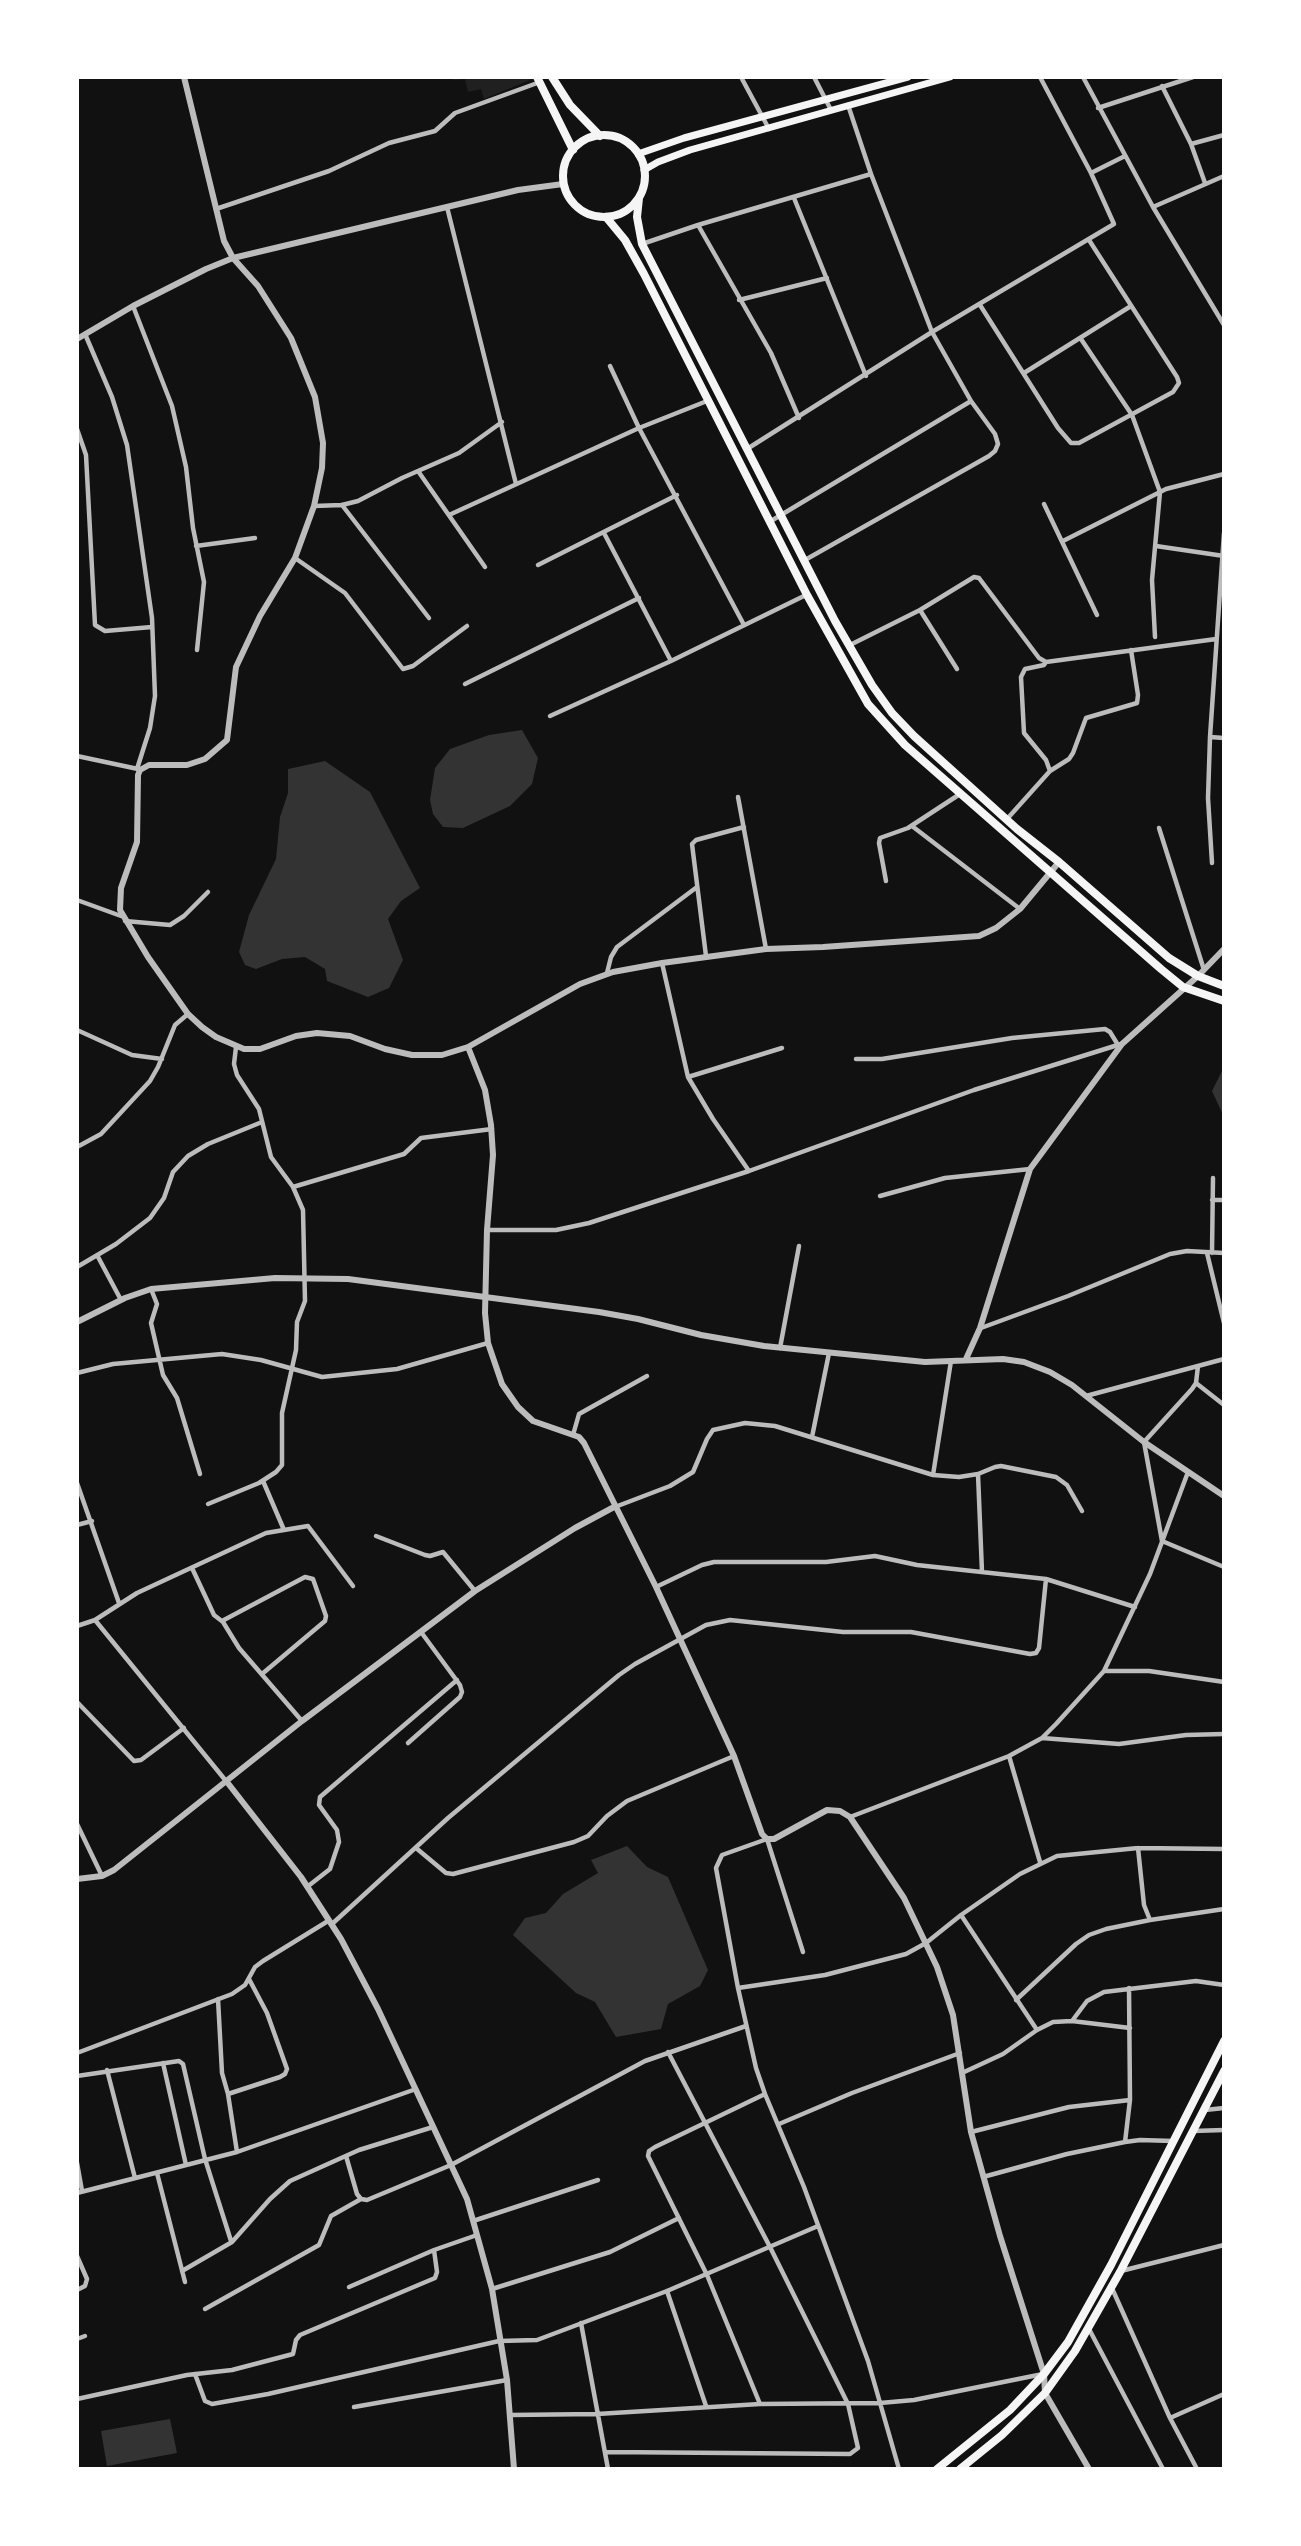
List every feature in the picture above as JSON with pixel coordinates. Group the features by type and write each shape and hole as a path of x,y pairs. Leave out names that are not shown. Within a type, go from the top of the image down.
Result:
{"main road":[{"path":"552,77 570,105 600,136"},
{"path":"638,154 684,138 908,77"},
{"path":"644,170 670,157 950,77"},
{"path":"539,79 573,149"},
{"path":"639,198 630,208 619,214 606,217 583,212 574,205 563,184 566,160 573,149 590,138 600,136 622,140 638,154 644,170 638,217 642,244 849,646 892,713 1007,820 1169,958 1224,986"},
{"path":"606,217 625,240 807,595 868,704 905,745 1183,987 1224,1001"},
{"path":"937,2469 1010,2410 1044,2374 1068,2342 1224,2040"},
{"path":"960,2469 1002,2435 1045,2393 1089,2328 1224,2071"}],"street":[{"path":"77,756 139,769 149,765 196,763 214,753 227,740 236,667 260,616 295,558 314,506 322,468 323,443 315,397 291,338 276,312 258,286 233,258 224,241 184,77"},
{"path":"741,77 768,128"},
{"path":"814,77 831,110"},
{"path":"747,449 932,332 1115,223 1040,77"},
{"path":"1083,77 1153,207 1224,325"},
{"path":"1098,108 1193,77"},
{"path":"215,210 329,171 389,143 435,131 455,113 539,79"},
{"path":"1162,86 1191,144 1205,183"},
{"path":"804,559 995,451 998,444 995,434 971,401 932,332 871,174 848,105"},
{"path":"1191,144 1224,135"},
{"path":"1091,173 1125,156"},
{"path":"642,244 871,174"},
{"path":"1153,207 1224,176"},
{"path":"77,339 133,306 233,258 518,190 563,184"},
{"path":"794,198 866,376"},
{"path":"447,207 516,484"},
{"path":"698,225 738,300 771,353 799,418"},
{"path":"980,305 1058,428 1071,443 1079,443 1174,392 1180,383 1089,240"},
{"path":"738,300 827,278"},
{"path":"133,306 172,406 186,467 204,590 197,650"},
{"path":"1024,373 1132,306"},
{"path":"85,333 112,397 127,445 152,627 155,696 153,714 137,780 137,842 121,888 119,904 123,918 188,1014 209,1032 236,1047 260,1049 296,1036 317,1033 350,1036 385,1049 412,1055 442,1055 468,1047 580,984 606,974 766,948 971,938 996,928 1020,909 1059,862"},
{"path":"1081,339 1132,415 1160,492 1152,580 1155,637"},
{"path":"610,366 639,428 744,625"},
{"path":"449,515 639,428 708,400"},
{"path":"770,523 781,513 971,401"},
{"path":"314,506 342,505 358,501 459,453 502,422"},
{"path":"77,429 87,464 95,625 105,631 152,627"},
{"path":"418,471 485,567"},
{"path":"1063,541 1160,492 1224,474"},
{"path":"538,565 677,495"},
{"path":"1044,504 1097,615"},
{"path":"342,505 429,618"},
{"path":"604,533 671,662"},
{"path":"1212,863 1208,798 1210,737 1224,533"},
{"path":"196,546 255,538"},
{"path":"1156,546 1223,556"},
{"path":"295,558 345,593 402,669 413,666 467,626"},
{"path":"849,646 920,610 970,578 977,577 1039,658 1046,662"},
{"path":"550,716 671,662 807,595"},
{"path":"465,684 639,598"},
{"path":"920,610 957,670"},
{"path":"1050,771 1046,760 1024,733 1021,677 1025,669 1044,665 1046,662 1216,639"},
{"path":"1007,820 1050,771 1073,753 1086,718 1137,703 1131,650"},
{"path":"1210,737 1224,738"},
{"path":"886,881 879,840 912,826 961,793"},
{"path":"738,797 766,948"},
{"path":"912,826 1020,909"},
{"path":"706,956 692,844 693,841 744,827"},
{"path":"1159,828 1201,973"},
{"path":"606,974 617,947 697,887"},
{"path":"77,900 123,918 170,925 184,916 208,892"},
{"path":"966,1360 980,1328 1030,1169 1120,1044 1201,973 1224,949"},
{"path":"662,963 688,1077 749,1171"},
{"path":"77,1147 104,1131 153,1076 175,1026 188,1014"},
{"path":"856,1059 890,1058 1012,1038 1105,1029 1120,1044"},
{"path":"77,1030 132,1055 162,1059"},
{"path":"487,1230 519,1231 571,1227 749,1171 974,1090 1120,1044"},
{"path":"208,1504 263,1481 282,1465 282,1413 296,1350 297,1322 305,1304 303,1210 293,1187 271,1157 258,1107 235,1071 236,1047"},
{"path":"468,1047 485,1090 492,1129 485,1297 488,1343 502,1384 518,1407 539,1425 573,1436 584,1443 656,1587 734,1756 759,1828 767,1839 803,1952"},
{"path":"688,1077 782,1048"},
{"path":"77,1267 136,1230 150,1218 164,1198 173,1172 188,1156 208,1144 262,1122"},
{"path":"293,1187 404,1154 421,1138 492,1129"},
{"path":"880,1196 945,1178 1030,1169"},
{"path":"1213,1178 1209,1253 1224,1324"},
{"path":"1212,1200 1224,1200"},
{"path":"780,1348 799,1247"},
{"path":"980,1328 1069,1296 1170,1254 1187,1251 1224,1253"},
{"path":"97,1255 121,1300"},
{"path":"77,1322 150,1289 263,1279 348,1279 612,1315 701,1335 780,1348 925,1362 1003,1359 1024,1362 1050,1372 1086,1396 1144,1442 1224,1496"},
{"path":"150,1289 157,1304 151,1323 163,1375 177,1398 200,1474"},
{"path":"77,1373 105,1366 212,1354 236,1355 322,1377 390,1370 488,1343"},
{"path":"813,1437 828,1353"},
{"path":"1086,1396 1224,1359"},
{"path":"933,1475 951,1361"},
{"path":"1144,1442 1195,1383 1198,1366"},
{"path":"573,1436 579,1414 647,1376"},
{"path":"1195,1383 1224,1405"},
{"path":"77,1879 102,1876 120,1865 302,1721 475,1591 575,1528 614,1507 670,1486 693,1472 707,1439 717,1429 745,1423 775,1426 933,1475 959,1478 1001,1466 1042,1472 1067,1485 1082,1511"},
{"path":"1144,1442 1162,1541"},
{"path":"850,1817 1009,1756 1042,1738 1104,1671 1135,1607 1188,1472"},
{"path":"978,1474 982,1572"},
{"path":"263,1481 285,1530"},
{"path":"77,1483 119,1603"},
{"path":"77,1525 92,1521"},
{"path":"77,1626 95,1620 119,1603 266,1532 308,1526 353,1586"},
{"path":"376,1536 425,1555 443,1552 475,1591"},
{"path":"1162,1541 1224,1567"},
{"path":"656,1587 702,1565 728,1560 826,1562 875,1556 917,1565 1046,1579 1135,1607"},
{"path":"192,1568 213,1613 222,1620 239,1648 302,1721"},
{"path":"222,1620 305,1577 313,1579 326,1616 325,1621 262,1674"},
{"path":"77,2053 240,1989 263,1961 330,1923 447,1818 619,1675 706,1625 730,1620 843,1632 911,1632 1030,1654 1039,1648 1046,1579"},
{"path":"95,1620 227,1782 307,1887 351,1956 467,2199 492,2289 507,2380 514,2469"},
{"path":"408,1743 460,1697 462,1688 421,1632"},
{"path":"1104,1671 1149,1671 1224,1682"},
{"path":"307,1887 330,1869 339,1842 337,1830 319,1805 320,1797 457,1680"},
{"path":"77,1702 134,1761 141,1760 184,1728"},
{"path":"1042,1738 1119,1744 1186,1735 1224,1734"},
{"path":"416,1848 446,1873 453,1874 574,1842 588,1836 607,1816 627,1801 734,1756"},
{"path":"1009,1756 1040,1862"},
{"path":"899,2469 868,2361 818,2225 765,2094 746,2026 716,1868 722,1854 782,1836 827,1810 840,1811 850,1817 904,1898 937,1968 953,2015 971,2132 982,2177 1044,2374 1045,2393 1089,2469"},
{"path":"77,1824 102,1876"},
{"path":"1138,1848 1144,1905 1150,1920"},
{"path":"738,1988 825,1975 895,1959 926,1943 961,1914 1040,1862 1057,1856 1138,1848 1224,1849"},
{"path":"1016,2000 1076,1944 1089,1936 1106,1929 1150,1920 1224,1909"},
{"path":"961,1914 1037,2030"},
{"path":"228,2094 279,2077 285,2074 287,2069 267,2013 249,1979"},
{"path":"1072,2021 1095,1995 1129,1988 1196,1981 1224,1985"},
{"path":"1125,2142 1130,2100 1129,1988"},
{"path":"218,1999 222,2073 237,2152"},
{"path":"962,2073 1003,2054 1037,2030 1054,2022 1072,2021 1130,2028"},
{"path":"205,2309 319,2245 331,2216 361,2199 367,2200 451,2165 620,2073 668,2052 746,2026"},
{"path":"606,2452 850,2454 858,2448 848,2403 668,2052"},
{"path":"779,2124 870,2086 960,2053"},
{"path":"77,2077 107,2070 179,2061 186,2070 205,2160 232,2242"},
{"path":"163,2063 186,2165"},
{"path":"107,2070 135,2178"},
{"path":"77,2162 80,2192 237,2152 416,2090"},
{"path":"760,2404 707,2275 650,2162 649,2151 765,2094"},
{"path":"971,2132 1069,2107 1130,2100"},
{"path":"1204,2110 1224,2108"},
{"path":"182,2271 232,2242 290,2181 346,2156 433,2127"},
{"path":"1192,2131 1224,2130"},
{"path":"982,2177 1067,2154 1125,2142 1173,2141"},
{"path":"346,2156 357,2194 361,2199"},
{"path":"157,2173 185,2282"},
{"path":"473,2221 598,2180"},
{"path":"492,2289 604,2254 679,2218"},
{"path":"195,2374 205,2401 212,2403 268,2394 499,2341 537,2340 707,2275 818,2225"},
{"path":"349,2287 434,2250 477,2235"},
{"path":"1120,2272 1224,2245"},
{"path":"77,2399 195,2374 227,2371 293,2354 300,2335 435,2278 437,2272 434,2250"},
{"path":"77,2256 87,2279 85,2286 77,2290"},
{"path":"1111,2286 1170,2418 1197,2469"},
{"path":"667,2291 706,2406"},
{"path":"581,2323 608,2469"},
{"path":"1089,2328 1163,2469"},
{"path":"77,2339 85,2336"},
{"path":"510,2415 597,2414 760,2404 880,2403 914,2400 1044,2374"},
{"path":"354,2407 507,2380"},
{"path":"1170,2418 1224,2394"}],"shaded area":[{"path":"452,77 528,77 530,80 484,99 481,89 468,92 465,79 453,80"},
{"path":"522,730 538,758 532,784 510,806 463,828 443,827 433,814 430,800 435,768 450,749 489,735"},
{"path":"325,761 370,792 420,888 401,901 388,919 403,960 389,988 368,997 327,981 325,969 305,957 282,959 256,969 245,965 239,952 249,915 276,859 280,817 288,793 288,769"},
{"path":"1224,1067 1224,1117 1212,1091"},
{"path":"627,1846 647,1867 668,1877 708,1970 700,1986 668,2004 661,2029 616,2037 595,2002 576,1993 513,1935 525,1918 546,1913 563,1894 598,1873 591,1860"},
{"path":"170,2419 177,2453 107,2466 101,2431"}]}
